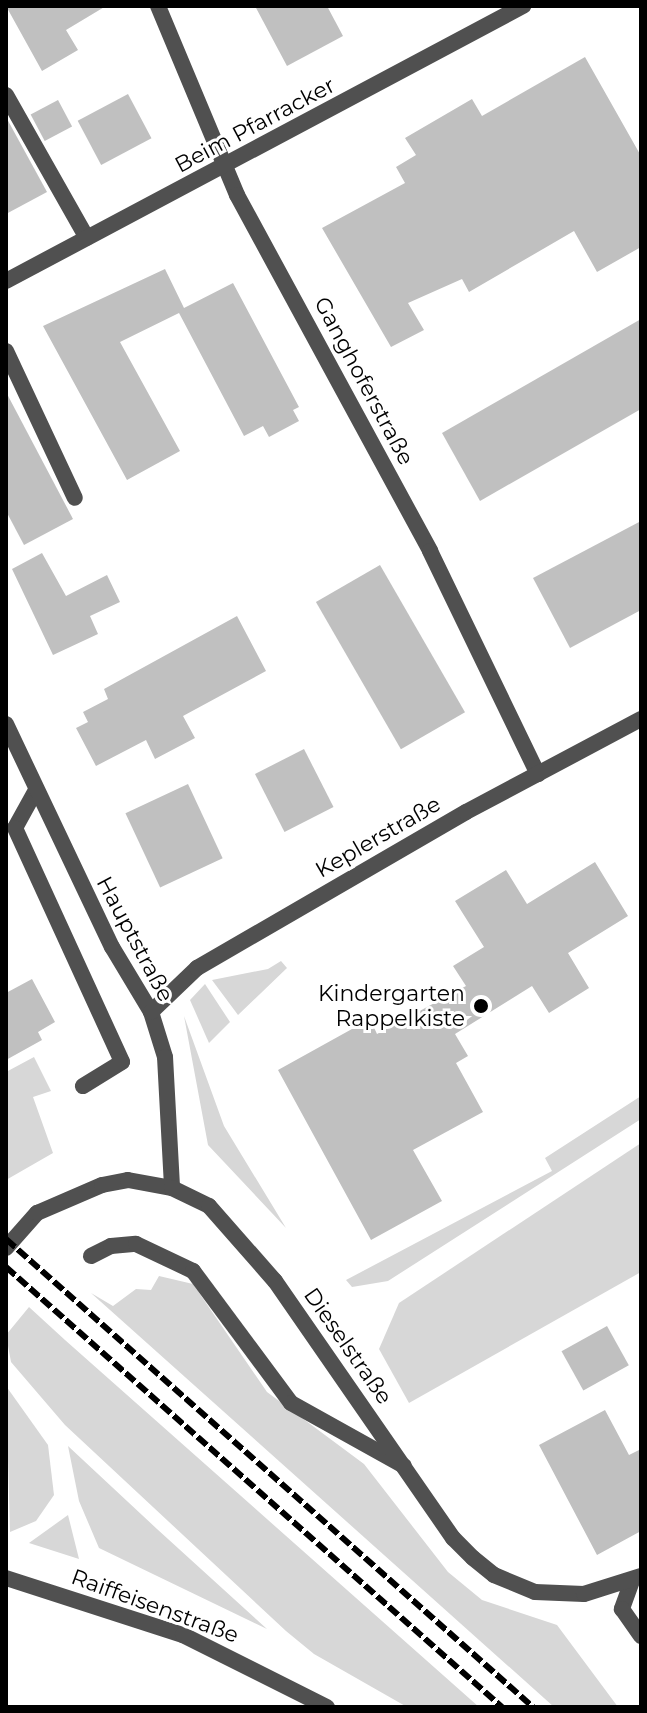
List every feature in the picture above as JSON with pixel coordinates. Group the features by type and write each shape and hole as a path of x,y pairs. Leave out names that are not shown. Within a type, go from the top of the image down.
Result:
{"street":[{"name":"Ganghoferstraße","path":"158,6 228,167 237,195 430,551 538,774"},
{"name":"Beim Pfarracker","path":"6,281 228,167 523,6"},
{"path":"6,95 87,238"},
{"path":"6,351 75,498"},
{"name":"Keplerstraße","path":"151,1012 197,968 538,774 641,719"},
{"name":"Hauptstraße","path":"6,724 112,947 151,1012 165,1057 172,1188"},
{"path":"36,790 15,828 122,1062 83,1086"},
{"name":"Dieselstraße","path":"6,1248 37,1213 102,1185 128,1180 172,1188 209,1206 275,1281 453,1538 494,1575 535,1592 584,1594 637,1578"},
{"path":"91,1256 111,1246 136,1244 193,1271 291,1403 406,1467"},
{"name":"Raiffeisenstraße","path":"6,1578 183,1635 327,1707"},
{"path":"637,1578 622,1609 641,1636"}],"shaded area":[{"path":"281,961 287,968 238,1015 212,980 268,969"},
{"path":"205,984 230,1022 209,1043 190,1000"},
{"path":"184,1016 224,1126 286,1228 208,1145"},
{"path":"34,1057 51,1091 33,1097 53,1153 6,1180 6,1072"},
{"path":"641,1096 641,1119 388,1281 352,1287 346,1280 552,1171 545,1158"},
{"path":"641,1143 641,1272 409,1403 379,1349 399,1303"},
{"path":"159,1276 193,1284 267,1392 364,1464 448,1572 482,1600 557,1625 618,1707 554,1707 91,1293 113,1306 136,1289 151,1290"},
{"path":"29,1307 479,1707 407,1707 314,1654 286,1631 65,1425 11,1362 6,1335"},
{"path":"6,1386 48,1445 54,1495 36,1521 10,1532"},
{"path":"68,1446 267,1629 99,1548 79,1501"},
{"path":"68,1515 79,1559 29,1543"}],"building":[{"path":"6,6 106,6 66,30 78,50 42,71"},
{"path":"255,6 327,6 343,36 287,66"},
{"path":"585,57 641,156 641,247 597,272 574,231 469,292 462,279 408,303 424,330 391,347 322,228 405,183 396,167 416,155 405,138 472,99 482,116"},
{"path":"128,94 151,138 101,165 78,121"},
{"path":"58,100 72,126 45,141 31,115"},
{"path":"6,117 47,192 6,214"},
{"path":"165,269 184,308 233,283 299,407 293,410 299,421 269,437 263,426 244,436 179,313 120,342 180,451 127,480 43,326"},
{"path":"641,319 641,409 480,501 442,433"},
{"path":"6,392 73,519 24,545 6,511"},
{"path":"641,521 641,610 570,648 533,578"},
{"path":"42,553 66,596 107,575 120,602 90,616 98,634 53,655 12,569"},
{"path":"380,565 465,712 401,749 316,602"},
{"path":"237,616 266,671 183,716 195,738 155,759 146,740 96,766 76,728 88,722 83,712 108,699 104,689"},
{"path":"304,749 334,807 285,832 255,774"},
{"path":"188,784 223,858 160,887 125,813"},
{"path":"595,862 628,916 568,953 589,988 549,1013 532,986 455,1034 468,1056 456,1063 483,1112 413,1150 442,1201 371,1240 278,1070 370,1019 377,1034 466,986 453,966 484,947 455,901 506,870 527,904"},
{"path":"32,979 55,1022 38,1032 42,1040 6,1060 6,993"},
{"path":"607,1326 629,1365 583,1391 562,1351"},
{"path":"605,1410 629,1455 641,1449 641,1531 597,1555 539,1445"}],"railway":[{"path":"6,1239 533,1707"},
{"path":"6,1267 502,1707"}],"place":[{"name":"Kindergarten Rappelkiste","path":"481,1006"}]}
